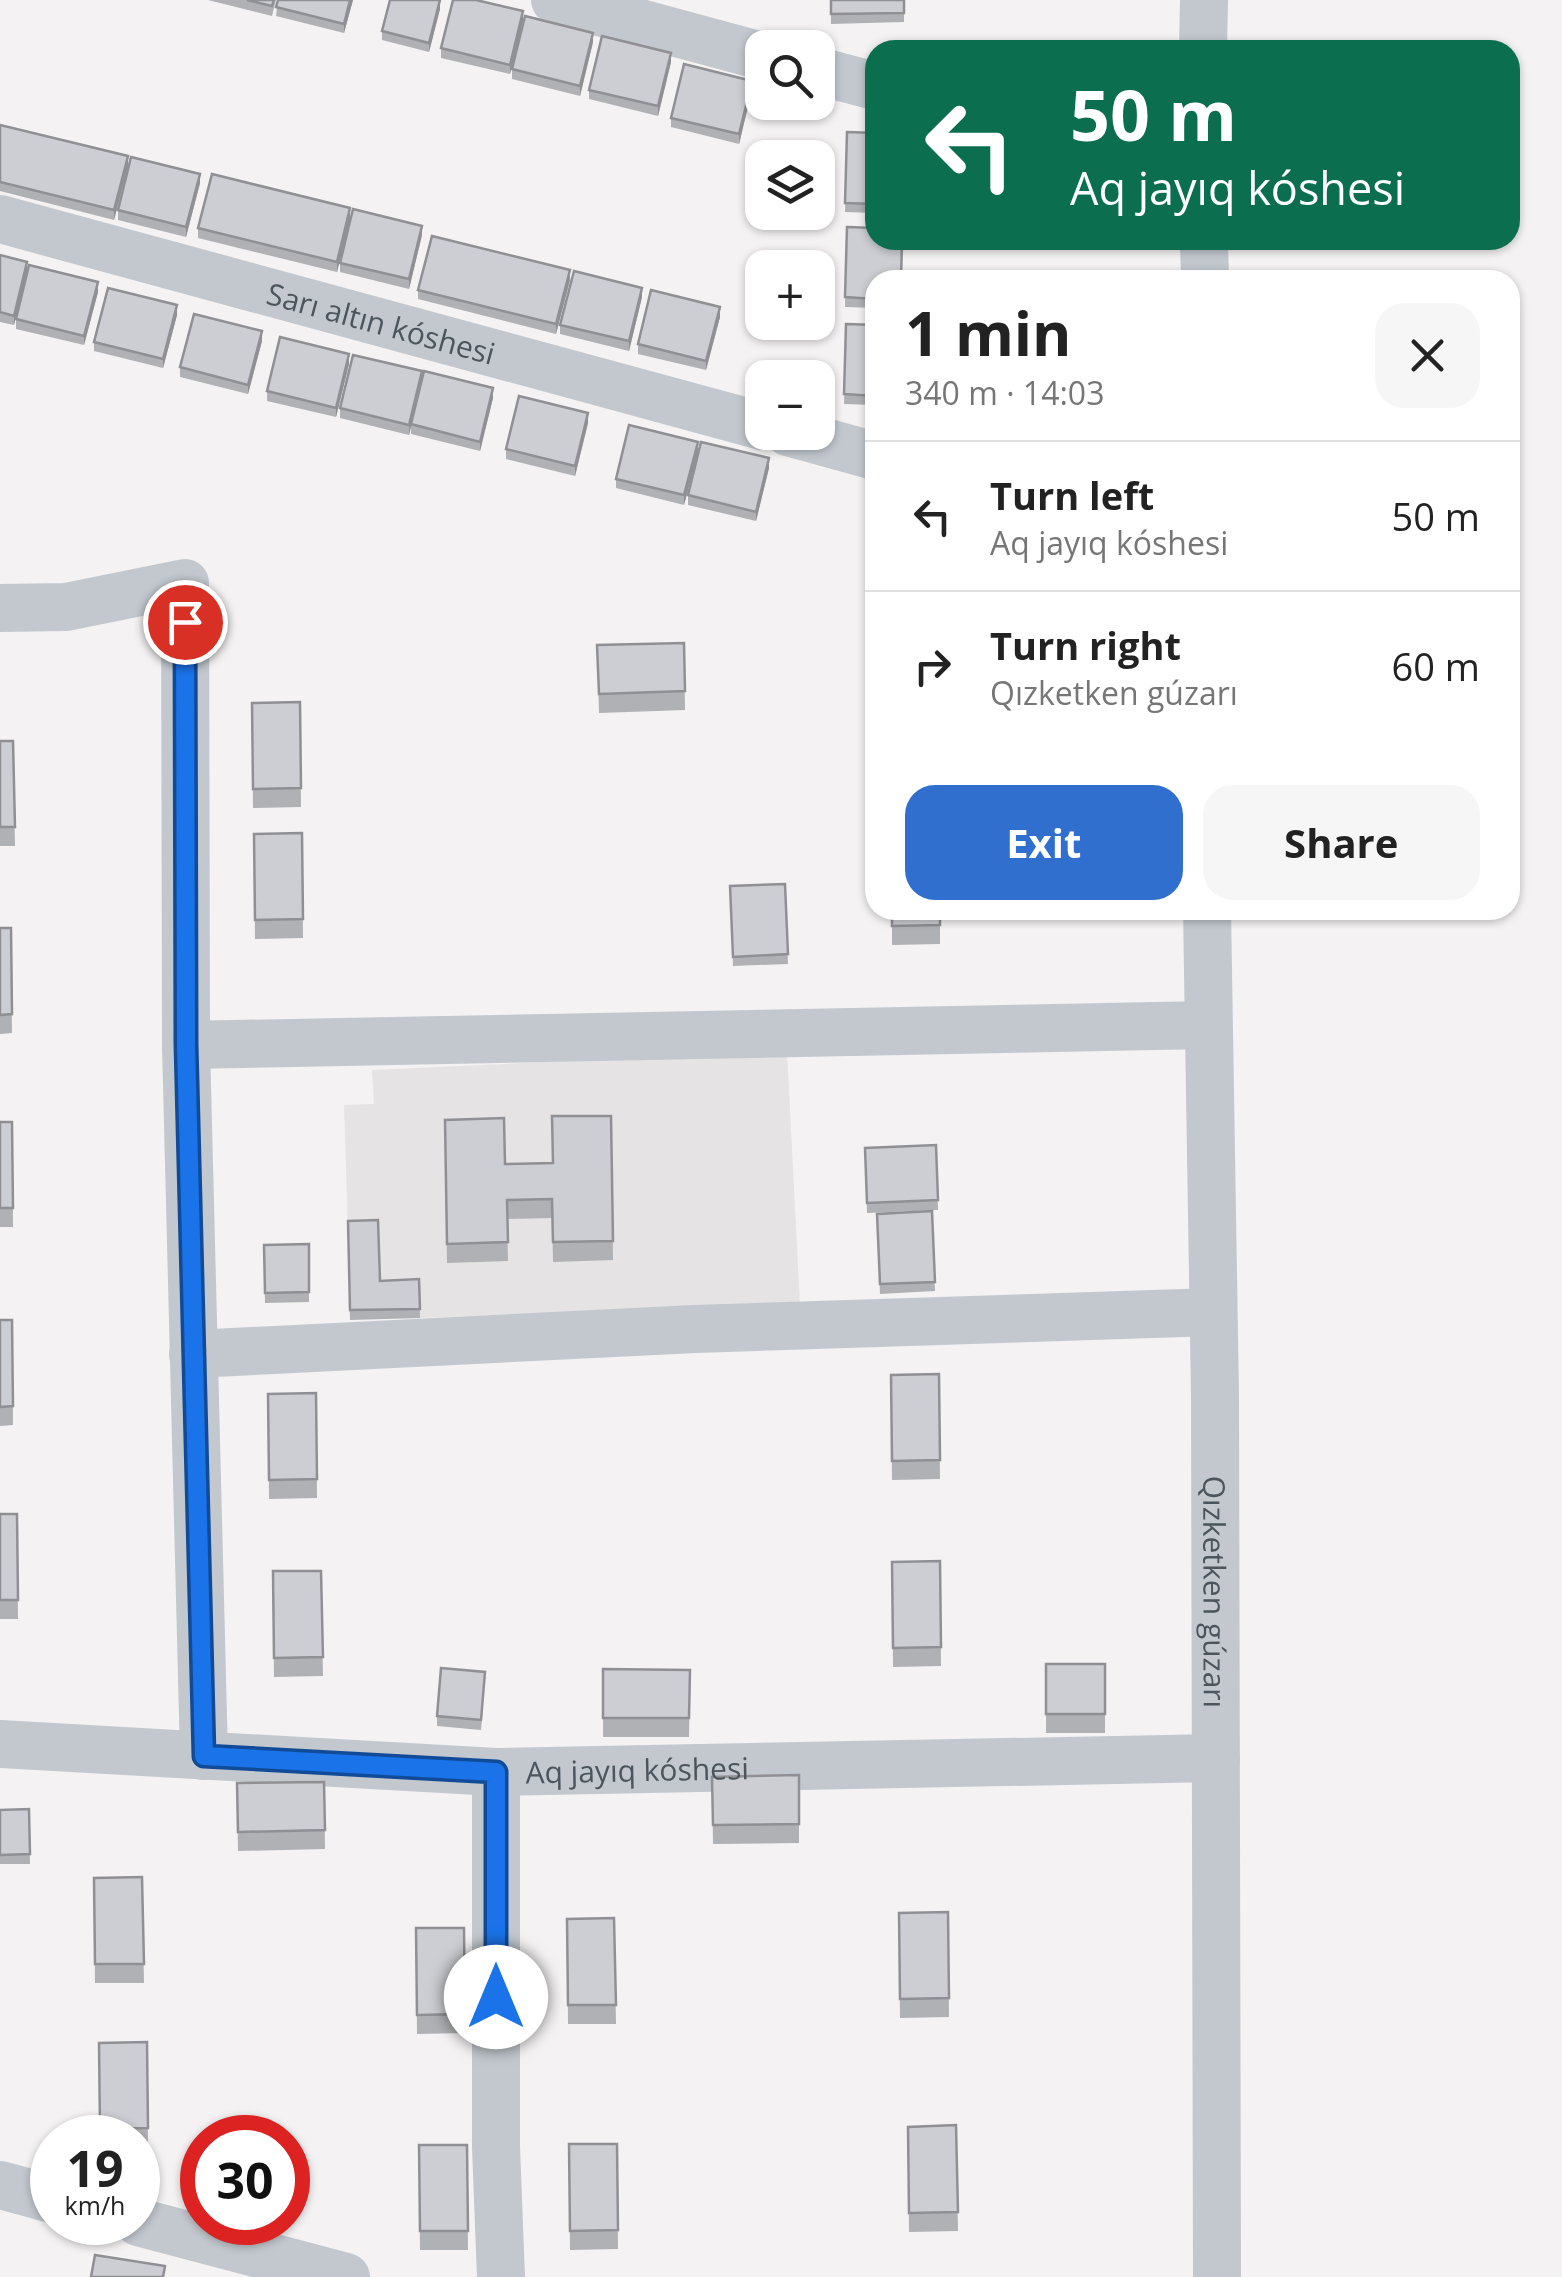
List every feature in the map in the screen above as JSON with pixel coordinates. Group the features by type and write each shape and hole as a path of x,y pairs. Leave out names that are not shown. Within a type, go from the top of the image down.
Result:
{"street":[{"path":"555,0 745,51"},
{"path":"1203,40 1204,0"},
{"path":"835,75 865,83"},
{"name":"Sarı altın kóshesi","path":"0,219 745,421"},
{"path":"835,445 865,453"},
{"path":"0,608 66,607 185,583 186,1044 204,1756"},
{"name":"Qızketken gúzarı","path":"1207,920 1214,1312 1217,2277"},
{"path":"186,1044 1207,1025"},
{"path":"194,1354 695,1328 1214,1312"},
{"name":"Aq jayıq kóshesi","path":"0,1744 496,1772 1216,1758"},
{"path":"496,1772 496,2147 501,2277"},
{"path":"0,2186 30,2194"},
{"path":"160,2228 346,2277"}],"shaded area":[{"path":"787,1051 800,1306 419,1318 419,1289 380,1290 378,1230 348,1231 344,1105 374,1104 372,1070"}],"building":[{"path":"247,0 274,0 272,6"},
{"path":"278,0 350,0 344,24 276,7"},
{"path":"390,0 440,0 429,43 382,31"},
{"path":"453,0 476,0 523,11 510,65 441,48"},
{"path":"831,0 904,0 904,13 831,14"},
{"path":"525,16 593,33 580,86 512,69"},
{"path":"602,36 671,53 658,106 589,90"},
{"path":"684,64 745,79 745,110 739,134 671,118"},
{"path":"0,125 128,156 114,210 0,182"},
{"path":"847,132 865,133 865,204 845,203"},
{"path":"131,157 200,174 186,227 118,210"},
{"path":"212,174 350,208 337,262 198,228"},
{"path":"353,209 422,226 409,279 340,263"},
{"path":"847,227 865,228 865,250 902,250 901,270 865,270 865,298 845,297"},
{"path":"432,236 570,270 556,324 418,290"},
{"path":"0,255 27,262 14,316 0,312"},
{"path":"29,265 98,282 84,336 16,319"},
{"path":"574,271 642,288 629,341 560,325"},
{"path":"108,288 177,305 163,359 94,342"},
{"path":"651,290 720,307 706,361 638,344"},
{"path":"194,314 262,331 248,385 180,367"},
{"path":"846,324 865,325 865,395 844,394"},
{"path":"280,337 349,354 336,408 267,391"},
{"path":"353,355 422,371 409,425 340,408"},
{"path":"424,371 493,388 480,442 411,424"},
{"path":"519,396 588,413 575,466 506,449"},
{"path":"629,425 698,442 684,495 616,479"},
{"path":"701,442 769,458 756,512 688,495"},
{"path":"684,643 685,691 599,694 597,645"},
{"path":"300,702 301,788 253,789 252,703"},
{"path":"0,741 13,741 15,827 0,827"},
{"path":"302,833 303,919 255,920 254,834"},
{"path":"785,884 788,954 733,957 730,886"},
{"path":"892,920 940,920 940,925 892,926"},
{"path":"0,928 11,928 12,1014 0,1015"},
{"path":"552,1116 611,1116 613,1241 553,1242 552,1199 507,1200 508,1242 447,1244 445,1120 504,1118 505,1164 553,1163"},
{"path":"0,1122 12,1122 13,1208 0,1208"},
{"path":"936,1145 938,1200 867,1203 865,1148"},
{"path":"932,1211 935,1282 880,1284 877,1214"},
{"path":"378,1220 380,1281 419,1279 420,1309 350,1310 348,1221"},
{"path":"309,1244 309,1292 265,1293 264,1245"},
{"path":"0,1320 12,1320 13,1406 0,1407"},
{"path":"939,1374 940,1460 892,1461 891,1375"},
{"path":"316,1393 317,1479 269,1480 268,1394"},
{"path":"0,1514 17,1514 18,1600 0,1600"},
{"path":"940,1561 941,1647 893,1648 892,1562"},
{"path":"273,1571 321,1571 323,1657 274,1658"},
{"path":"1046,1664 1105,1664 1105,1714 1046,1714"},
{"path":"441,1668 485,1672 481,1720 437,1716"},
{"path":"603,1669 690,1670 689,1718 603,1718"},
{"path":"799,1775 799,1824 713,1825 712,1777"},
{"path":"324,1782 325,1830 238,1832 237,1783"},
{"path":"29,1809 30,1854 0,1855 0,1810"},
{"path":"142,1877 144,1964 95,1964 94,1878"},
{"path":"948,1912 949,1998 900,1999 899,1913"},
{"path":"614,1918 616,2005 568,2005 567,1919"},
{"path":"416,1928 464,1928 465,2014 417,2015"},
{"path":"147,2042 148,2115 100,2115 99,2043"},
{"path":"956,2125 958,2212 909,2213 908,2127"},
{"path":"569,2144 617,2144 618,2230 570,2231"},
{"path":"419,2145 467,2145 468,2231 420,2231"},
{"path":"95,2255 165,2266 163,2277 91,2277"}],"route":[{"path":"185,622 186,1044 204,1756 496,1772 496,1997"}]}
